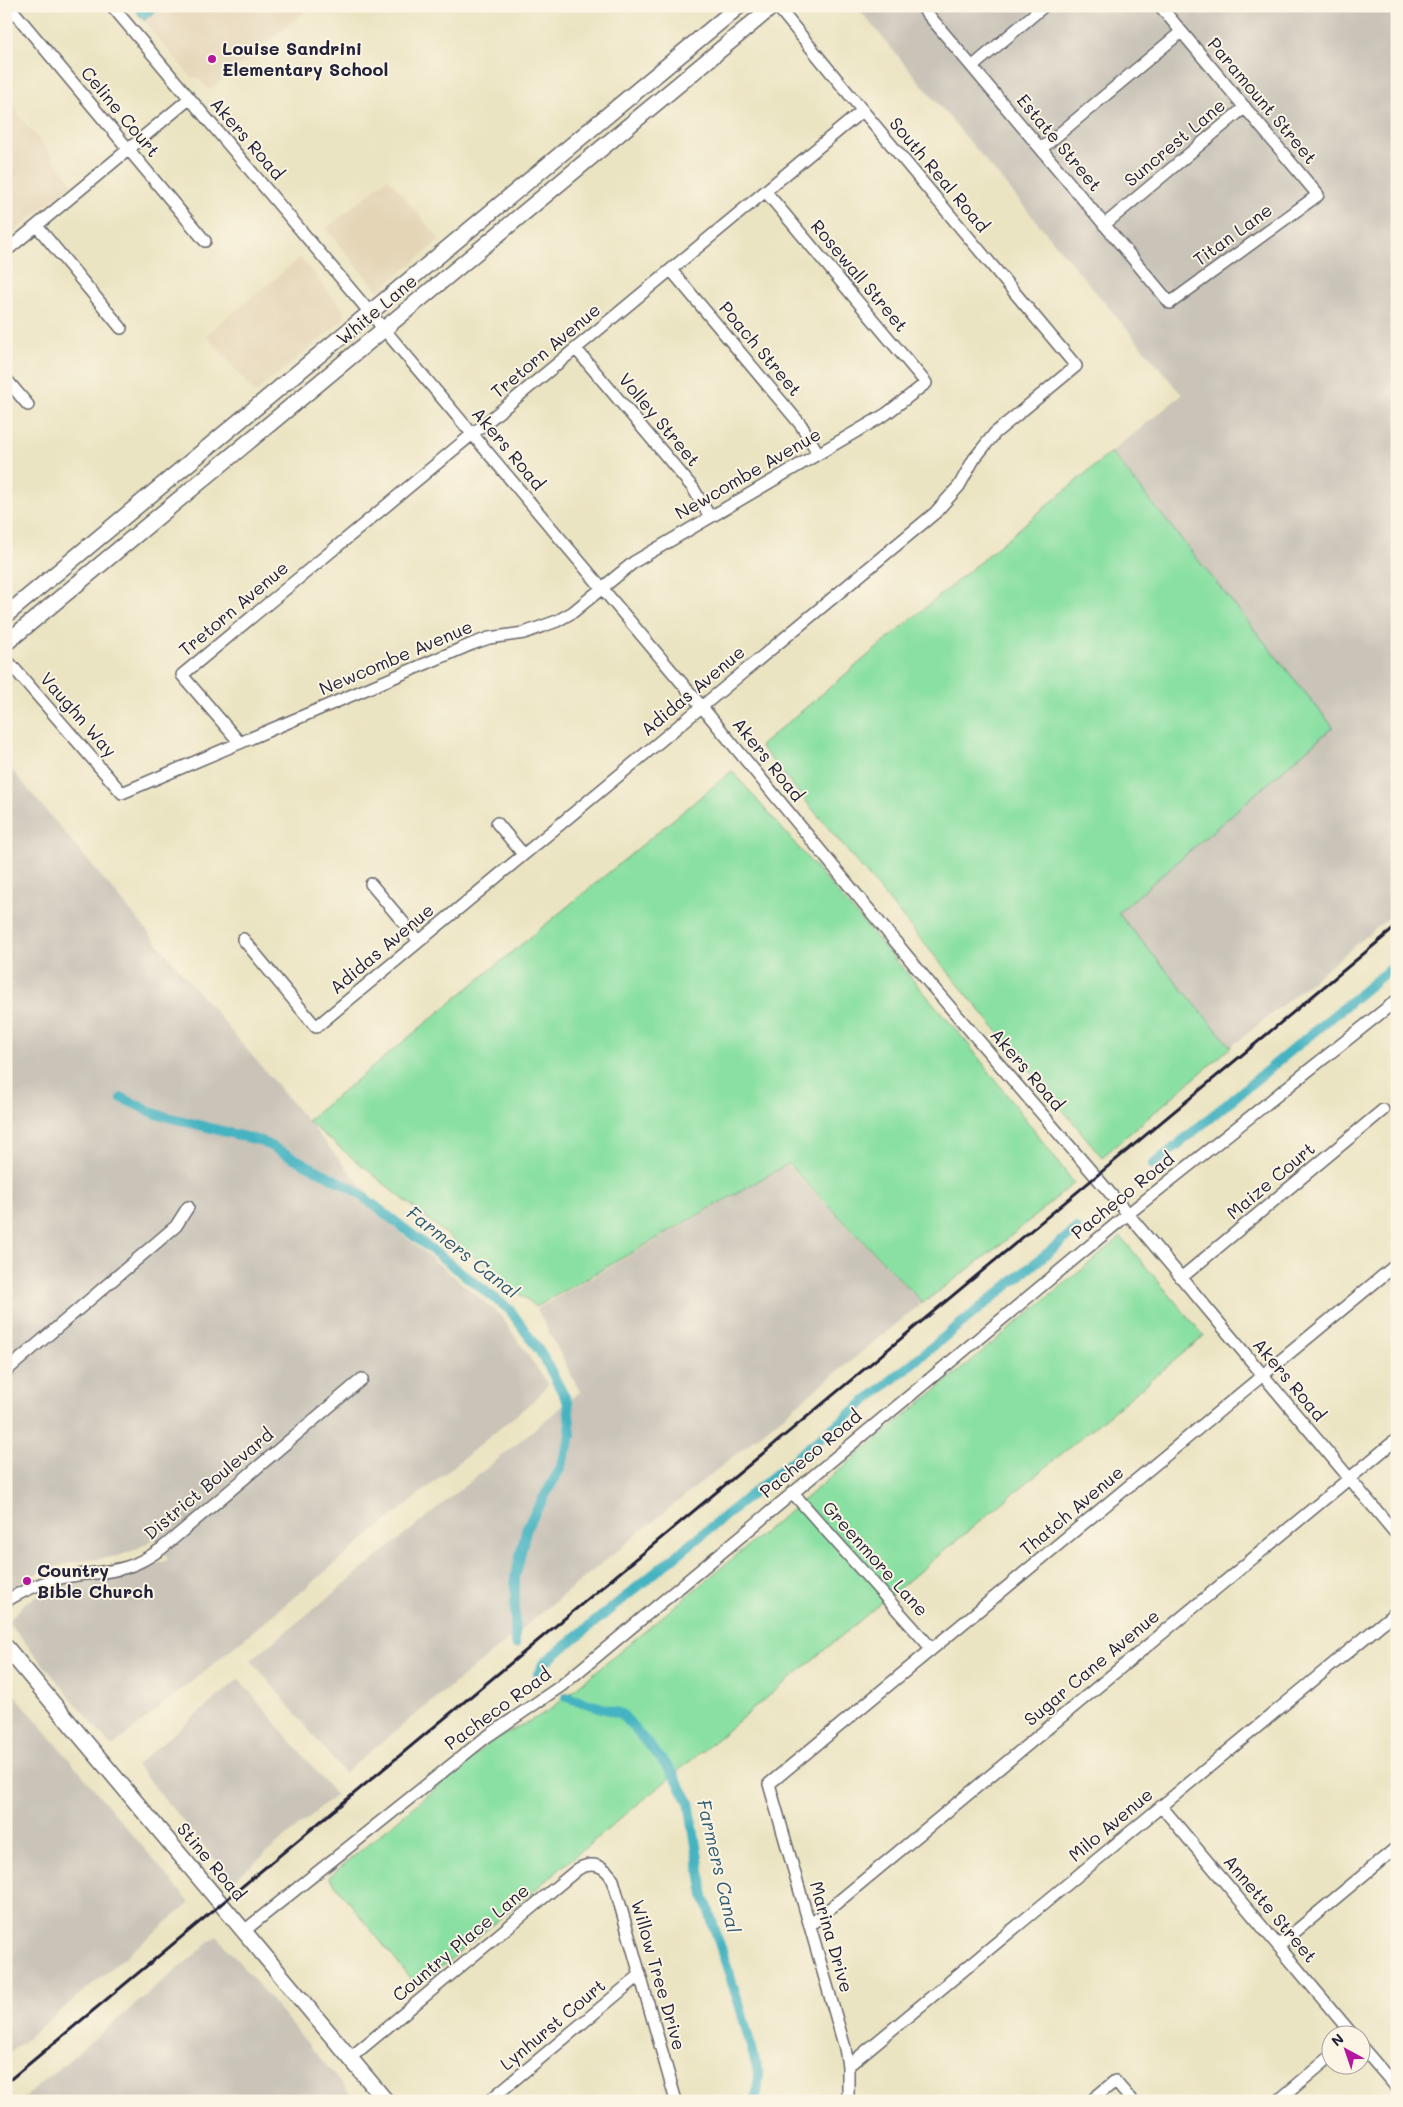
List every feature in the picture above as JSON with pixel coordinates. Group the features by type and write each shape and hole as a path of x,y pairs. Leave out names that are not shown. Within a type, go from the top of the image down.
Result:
{"main road":[{"name":"White Lane","path":"6,615 739,6"},
{"path":"705,63 757,6"},
{"name":"White Lane","path":"6,643 773,6"},
{"path":"6,629 50,578"},
{"name":"Stine Road","path":"6,1647 386,2101"}],"street":[{"name":"Celine Court","path":"9,6 205,241"},
{"name":"Akers Road","path":"112,6 702,707 931,985 1128,1214 1397,1535"},
{"name":"South Real Road","path":"777,6 862,112 1076,366"},
{"name":"Estate Street","path":"921,6 1170,303"},
{"path":"972,67 1044,6"},
{"name":"Paramount Street","path":"1160,6 1318,194"},
{"path":"1041,149 1181,32"},
{"path":"6,251 190,99"},
{"name":"Suncrest Lane","path":"1104,225 1244,107"},
{"name":"Tretorn Avenue","path":"240,743 182,675 862,112"},
{"name":"Rosewall Street","path":"766,192 926,383"},
{"name":"Titan Lane","path":"1170,303 1318,194"},
{"path":"37,226 121,328"},
{"name":"Poach Street","path":"671,270 800,425 818,453"},
{"name":"Volley Street","path":"576,349 693,488 710,516"},
{"name":"Adidas Avenue","path":"243,939 316,1027 935,513 959,486 974,459 990,439 1076,366"},
{"path":"6,379 28,405"},
{"name":"Newcombe Avenue","path":"122,794 472,644 541,628 573,612 634,562 886,414 926,383"},
{"name":"Vaughn Way","path":"6,659 122,794"},
{"path":"497,823 523,854"},
{"path":"371,884 419,941"},
{"name":"Pacheco Road","path":"244,1931 485,1738 561,1686 1128,1214 1397,1000"},
{"name":"Maize Court","path":"1181,1278 1383,1110"},
{"path":"6,1371 176,1226 188,1207"},
{"name":"Thatch Avenue","path":"769,1784 1397,1264"},
{"name":"District Boulevard","path":"6,1601 35,1585 49,1580 128,1567 162,1549 362,1379"},
{"name":"Sugar Cane Avenue","path":"810,1925 1397,1439"},
{"name":"Greenmore Lane","path":"792,1492 932,1649"},
{"name":"Milo Avenue","path":"848,2066 1397,1611"},
{"name":"Marina Drive","path":"769,1784 845,2048 848,2066 848,2101"},
{"name":"Annette Street","path":"1161,1806 1344,2024"},
{"path":"1278,1946 1397,1847"},
{"name":"Willow Tree Drive","path":"598,1865 610,1874 613,1880 676,2101"},
{"name":"Country Place Lane","path":"350,2058 578,1870 584,1866 598,1865"},
{"name":"Lynhurst Court","path":"489,2101 640,1975"},
{"path":"1370,2057 1397,2088"},
{"path":"1278,2101 1320,2065"},
{"path":"1091,2101 1115,2081 1132,2101"}],"shaded area":[{"name":"Louise Sandrini Elementary School","path":"161,6 312,6 209,90 199,78 191,77 144,21"},
{"path":"856,6 1397,6 1397,911 1231,1047 1118,913 1333,727 1111,452 1182,395"},
{"path":"6,98 73,184 6,237"},
{"path":"388,178 440,240 378,291 326,229"},
{"path":"300,258 344,310 344,319 255,393 206,335"},
{"path":"6,763 402,1234 500,1315 548,1384 538,1397 112,1747 8,1622 25,1603 55,1587 121,1576 168,1560 155,1538 137,1549 118,1556 70,1563 44,1570 6,1593"},
{"path":"787,1165 922,1303 344,1773 251,1660 580,1392 537,1309"},
{"path":"239,1679 336,1795 233,1881 136,1765"},
{"path":"6,1684 190,1903 6,2056"},
{"path":"217,1936 356,2101 20,2101"}],"green space":[{"path":"1111,452 1333,727 1118,913 1231,1047 1102,1157 760,746"},
{"path":"732,771 965,1040 1074,1183 999,1246 923,1303 788,1164 536,1307 307,1121"},
{"path":"1121,1237 1204,1336 417,1987 329,1877 492,1741 547,1712"}],"water":[{"path":"132,6 161,6 144,21"}],"waterway":[{"path":"1153,1165 1397,963"},
{"name":"Farmers Canal","path":"122,1098 156,1114 261,1141 353,1189 510,1310 543,1356 568,1403 571,1436 560,1469 527,1527 515,1578 515,1644"},
{"path":"538,1674 543,1664 1077,1229"},
{"name":"Farmers Canal","path":"566,1697 622,1714 672,1772 689,1802 704,1896 740,2007 759,2075 756,2101"}],"railway":[{"path":"6,2083 1397,926"}],"place":[{"name":"Louise Sandrini Elementary School","path":"212,59"},
{"name":"Country Bible Church","path":"27,1581"}]}
